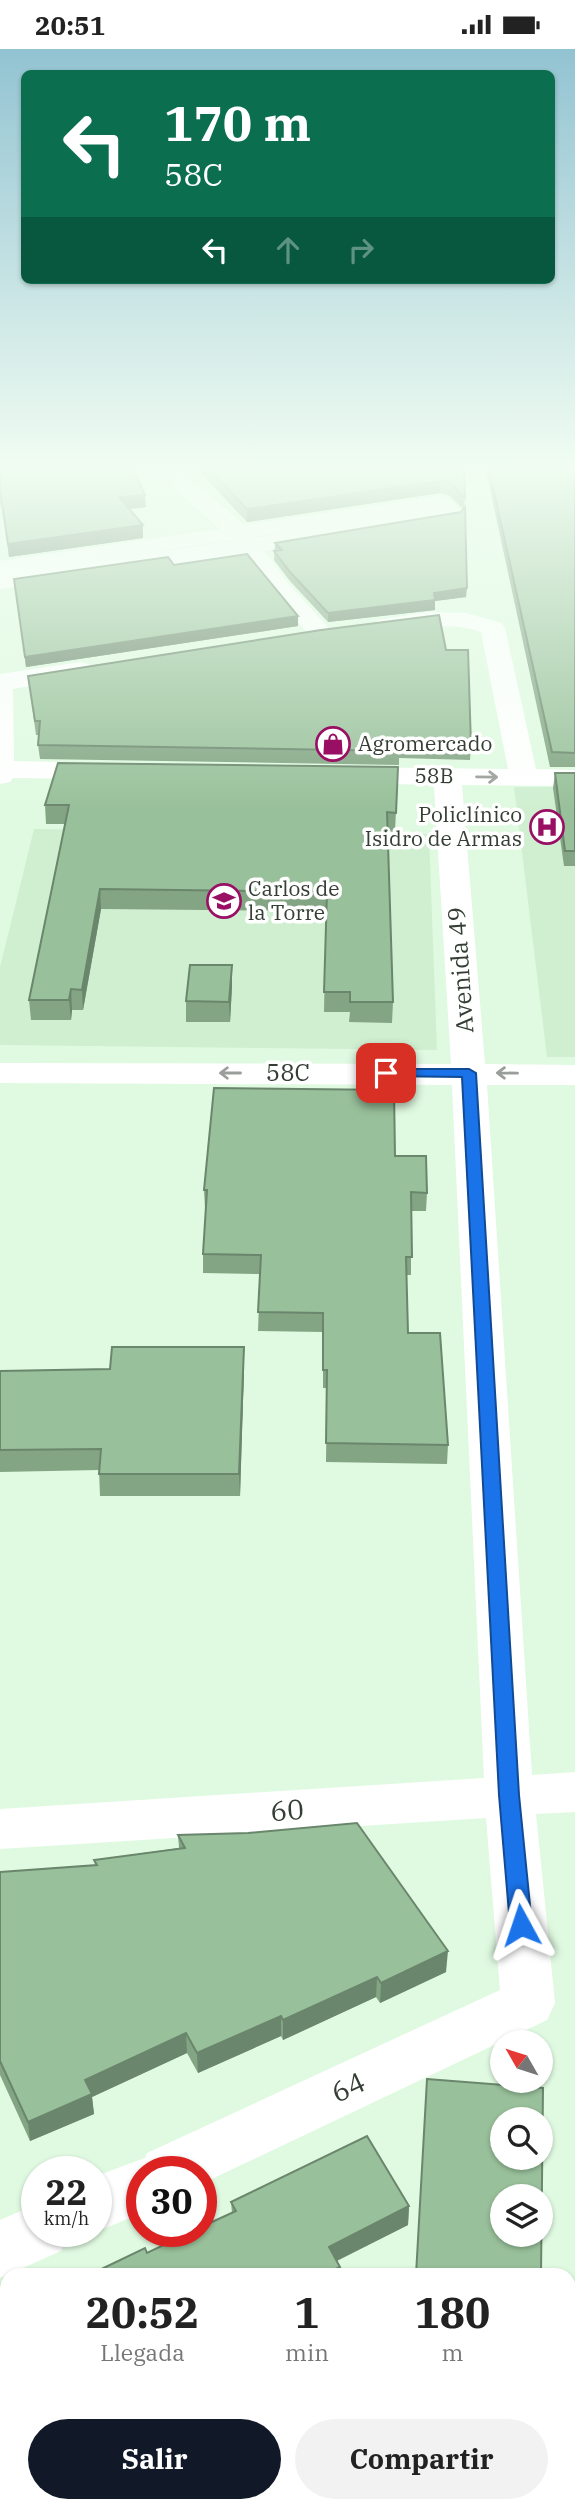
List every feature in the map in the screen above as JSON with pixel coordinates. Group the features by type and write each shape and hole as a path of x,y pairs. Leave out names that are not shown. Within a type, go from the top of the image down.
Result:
{"street":[{"path":"273,580 321,633"},
{"path":"294,638 448,617 475,621 493,628 524,778"},
{"path":"107,666 0,683 1,771 127,771"},
{"name":"58B","path":"322,774 575,778"},
{"name":"Avenida 49","path":"447,776 469,1073 509,1795 528,2003"},
{"name":"58C","path":"0,1073 575,1075"},
{"name":"60","path":"0,1829 575,1792"},
{"name":"64","path":"201,2156 528,2003"},
{"path":"0,2250 21,2240"}],"shaded area":[{"path":"514,787 575,787 575,1057 547,1057"},
{"name":"Carlos de la Torre","path":"34,829 429,834 437,1050 0,1045 0,967"}],"building":[{"path":"14,580 268,580 298,616 25,657"},
{"path":"297,580 467,580 467,588 434,593 435,600 328,613"},
{"path":"514,580 575,580 575,753 552,752"},
{"path":"439,615 446,650 468,650 471,746 400,744 399,751 38,745 40,721 35,721 28,676 321,630"},
{"path":"58,763 398,767 396,813 387,812 393,1002 350,1002 350,992 324,992 327,892 100,889 82,990 71,989 69,1000 29,1000 69,805 45,805"},
{"path":"555,773 575,773 575,851 565,851"},
{"path":"190,965 232,965 229,1002 186,1001"},
{"path":"214,1088 394,1090 395,1156 426,1156 427,1193 411,1192 412,1257 406,1257 408,1333 440,1333 448,1445 326,1443 327,1370 323,1370 323,1313 258,1312 261,1255 203,1254 207,1190 204,1190"},
{"path":"112,1347 244,1347 239,1474 99,1474 101,1449 0,1450 0,1371 110,1369"},
{"path":"357,1823 448,1951 381,1983 377,1977 283,2020 281,2016 197,2053 186,2033 85,2080 92,2094 28,2122 0,2061 0,1872 97,1865 94,1860 185,1848 178,1835 248,1833"},
{"path":"427,2079 490,2084 490,2093 543,2093 543,2107 490,2107 490,2170 542,2170 542,2184 490,2184 490,2247 541,2247 541,2268 416,2268"},
{"path":"367,2136 409,2206 329,2247 340,2267 338,2268 104,2268 145,2248 147,2253 160,2247 217,2247 217,2220 236,2211 231,2202"}],"place":[{"name":"Agromercado","path":"333,744"},
{"name":"Policlínico Isidro de Armas","path":"547,827"},
{"name":"Carlos de la Torre","path":"224,901"}],"route":[{"path":"386,1073 469,1073 509,1795 521,1925"}]}
